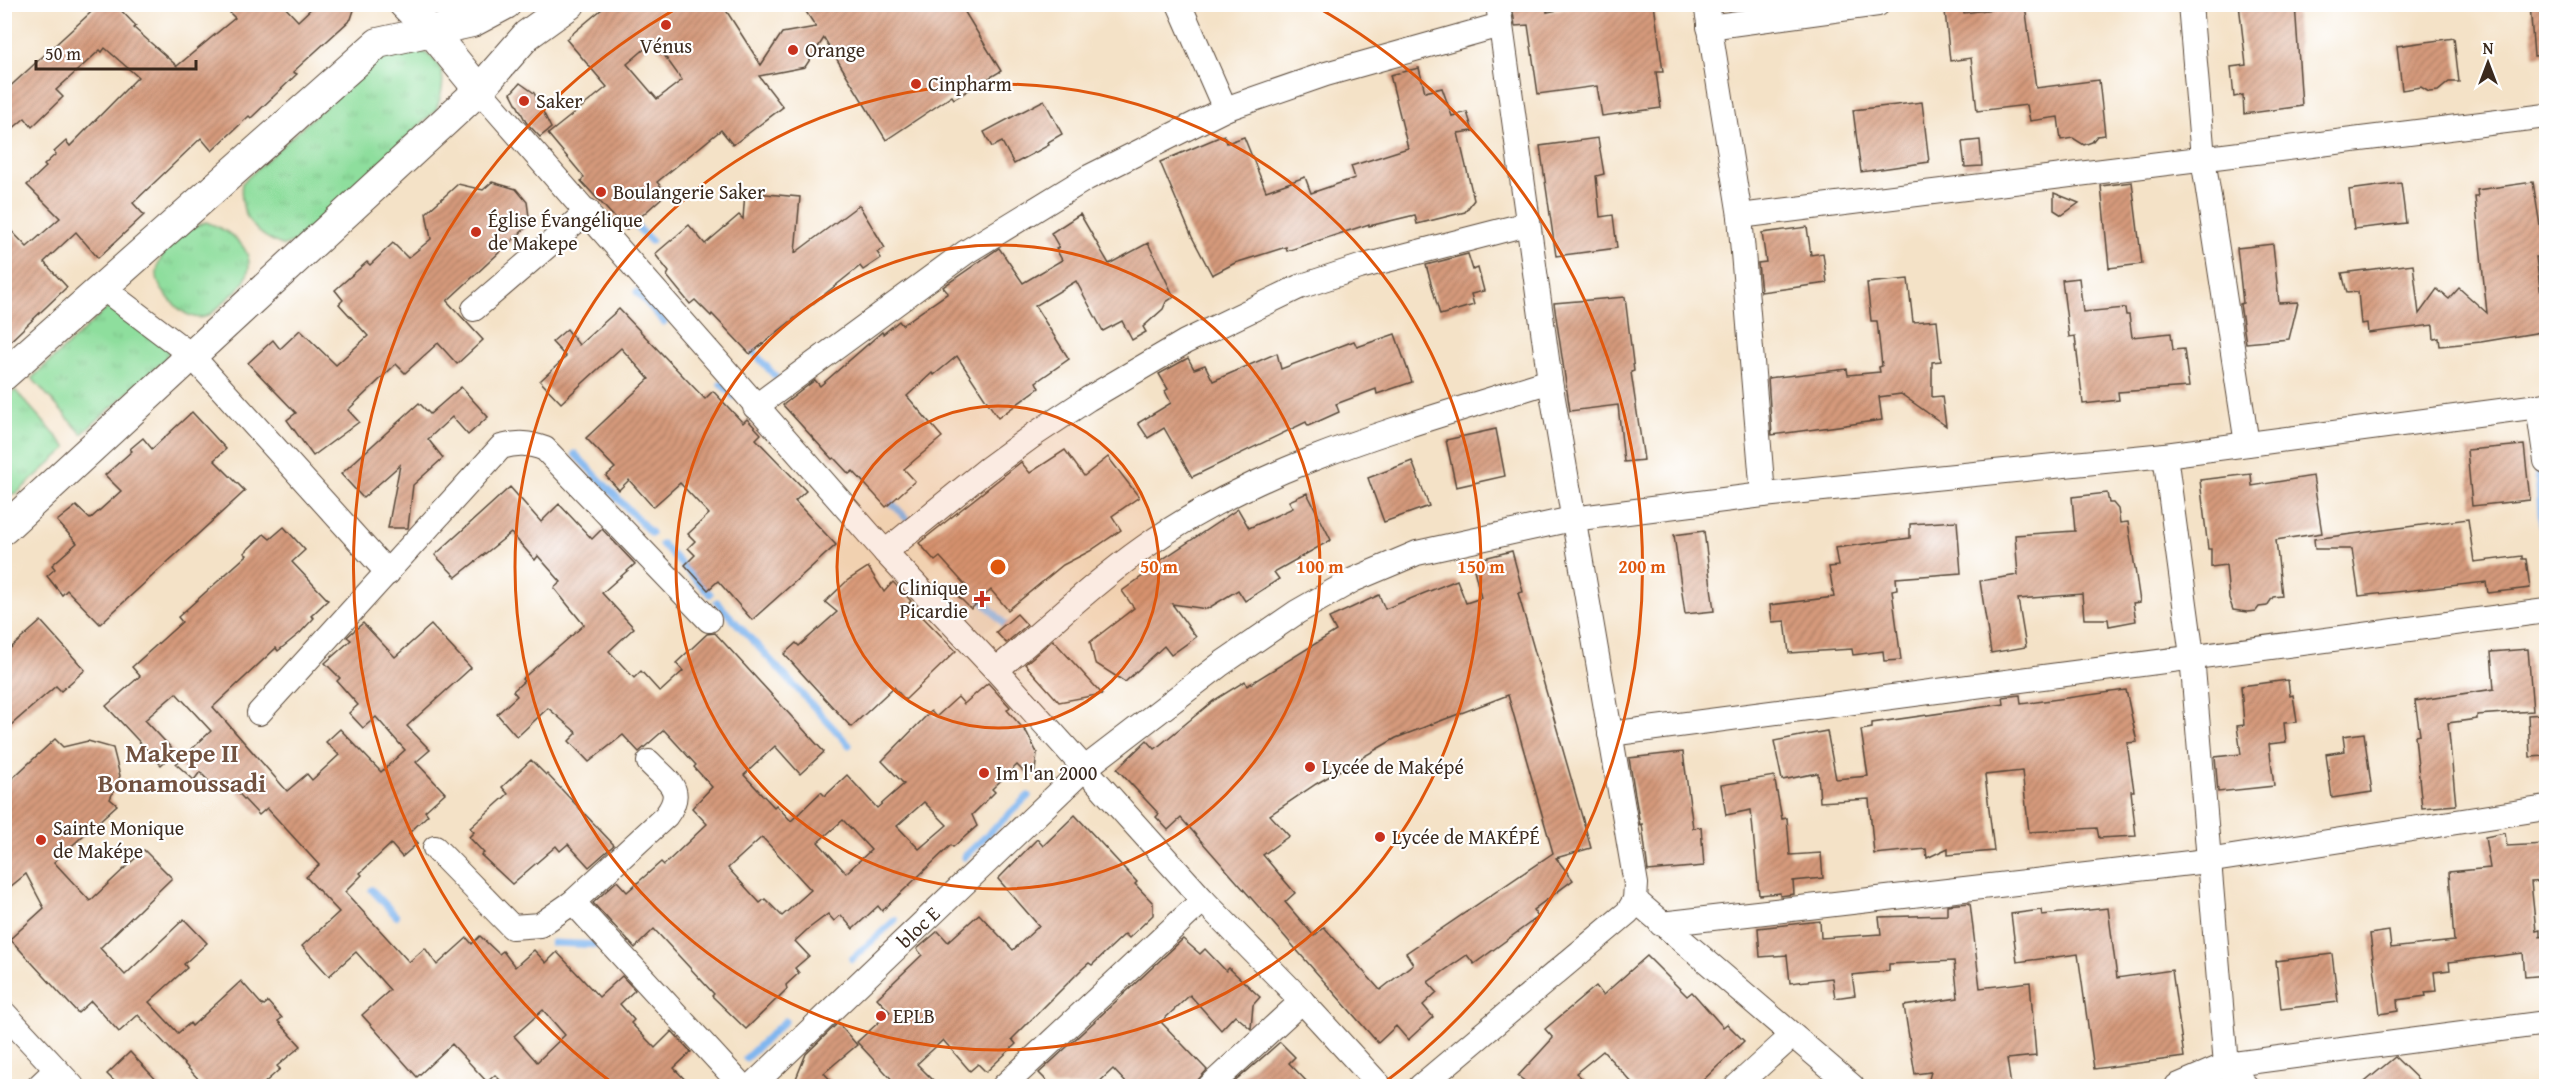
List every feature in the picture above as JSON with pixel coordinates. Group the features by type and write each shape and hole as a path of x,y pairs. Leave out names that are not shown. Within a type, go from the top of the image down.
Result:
{"main road":[{"path":"404,4 430,30 479,90"},
{"path":"4,375 104,289 378,43 472,22 506,4"},
{"path":"4,529 479,90 527,35 568,7"}],"street":[{"path":"1179,4 1225,109"},
{"path":"1763,495 1740,216 1708,16 1878,4"},
{"path":"2190,4 2203,158 2247,444"},
{"path":"755,407 966,252 1087,178 1225,109 1499,15 1550,381 1636,884 1635,900 1628,912 1420,1086"},
{"path":"479,90 588,212 755,407 885,552 996,670 1203,900 1302,1001 1380,1086"},
{"path":"1740,216 2547,116"},
{"path":"474,309 588,212"},
{"path":"885,552 986,470 1035,434 1088,399 1185,342 1299,287 1360,267 1527,224"},
{"path":"104,289 191,355 388,573"},
{"path":"996,670 1143,548 1203,511 1276,474 1352,444 1550,381"},
{"path":"2542,406 2547,461"},
{"name":"bloc E","path":"752,1086 1084,769 1221,664 1297,612 1353,580 1417,553 1572,519 1763,495 2165,455 2542,406"},
{"path":"259,713 501,447 529,444 545,449 709,620"},
{"path":"2165,455 2192,656 2207,861 2226,1065 2246,1086"},
{"path":"1610,734 2547,610"},
{"path":"435,848 512,927 540,925 573,903 666,816 676,802 673,787 649,762"},
{"path":"1661,924 2207,861 2547,808"},
{"path":"1004,1086 1203,900"},
{"path":"1635,900 1852,1086"},
{"path":"573,903 742,1086"},
{"path":"1210,1086 1302,1001"},
{"path":"4,1013 64,1078 39,1086"},
{"path":"2177,1086 2226,1065 2547,1023"},
{"path":"1737,1086 1792,1036"}],"shaded area":[{"name":"Clinique Picardie","path":"991,564 1026,604 983,633 937,594 963,566"}],"green space":[{"path":"415,47 433,59 442,72 442,89 436,110 295,242 284,246 257,230 243,205 242,183 383,53"},
{"path":"206,222 225,231 241,244 249,261 244,282 238,290 211,313 199,318 186,314 172,302 159,284 157,273 160,262 174,241"},
{"path":"112,304 171,349 165,359 82,434 32,378"},
{"path":"15,390 67,448 17,493 5,495 5,400"}],"building":[{"path":"100,4 115,4 136,26 134,28 177,66 235,18 230,13 240,4 282,4 298,21 316,4 356,4 351,19 293,72 297,74 251,118 249,116 212,151 201,138 133,203 144,215 98,258 76,232 44,262 67,287 4,347 4,223 27,247 60,218 27,185 46,167 44,165 56,154 54,152 66,141 70,146 138,77 105,48 102,52 100,50 56,90 63,97 32,127 25,118 4,136 4,92"},
{"path":"608,4 722,4 761,65 782,33 816,27 801,4 960,4 1001,71 954,99 952,96 886,140 824,38 805,67 759,76 783,107 733,145 721,130 657,182 667,193 626,230 581,181 584,177 548,134 607,87 566,39","holes":["654,41 682,80 657,99 627,64"]},
{"path":"1512,4 1546,4 1547,12 1591,4 1654,4 1663,72 1656,72 1661,108 1602,116 1597,86 1538,94 1528,25 1515,26"},
{"path":"2239,4 2295,4 2302,106 2244,114 2243,95 2234,97 2231,67 2246,65"},
{"path":"2530,4 2547,4 2547,55 2534,56"},
{"path":"2025,5 2036,88 2099,80 2105,135 2097,136 2092,142 2084,145 2073,138 2061,140 2058,117 2030,121 2027,105 1977,111 1971,58 1950,61 1945,11 1963,9 1964,13"},
{"path":"2454,38 2459,82 2449,82 2438,91 2429,92 2421,87 2402,90 2397,46"},
{"path":"1419,68 1425,92 1442,88 1452,116 1467,112 1473,131 1458,133 1474,200 1465,212 1417,224 1415,215 1369,226 1369,224 1287,251 1286,247 1235,263 1212,275 1192,237 1160,162 1224,135 1227,143 1244,137 1266,191 1305,177 1311,193 1355,178 1351,166 1408,148 1390,75"},
{"path":"520,83 534,93 551,128 540,137 526,122 511,93"},
{"path":"1044,100 1062,134 1048,142 1049,145 1014,164 1002,142 992,147 984,132"},
{"path":"1922,102 1929,162 1861,172 1853,110"},
{"path":"1598,138 1604,174 1596,176 1600,217 1613,215 1617,248 1556,256 1540,146"},
{"path":"1980,140 1982,166 1965,167 1962,142"},
{"path":"492,182 516,189 527,202 530,224 447,301 483,340 457,364 438,343 405,373 396,364 348,410 359,422 313,456 287,420 296,413 248,363 273,340 280,349 300,330 336,365 368,336 339,304 343,300 335,290 367,262 370,265 393,243 408,258 431,239 426,213 458,184 483,190"},
{"path":"2132,182 2142,264 2109,268 2101,186"},
{"path":"2533,182 2545,257 2536,257 2541,295 2547,294 2547,331 2440,346 2439,338 2434,339 2433,325 2368,333 2367,323 2361,324 2358,292 2347,293 2342,273 2413,264 2419,314 2437,289 2449,299 2459,288 2487,313 2475,197 2478,197 2477,190"},
{"path":"2401,183 2406,223 2354,229 2349,190"},
{"path":"745,192 800,197 795,253 859,205 885,248 877,252 881,258 863,270 860,266 750,354 712,314 711,316 695,300 690,304 667,276 669,272 655,254 689,225 705,244 739,215 743,219"},
{"path":"2054,193 2079,203 2062,215 2054,210"},
{"path":"1080,214 1109,264 1148,243 1174,297 1166,302 1163,309 1143,327 1146,332 1132,340 1122,321 1103,331 1076,281 1035,306 1069,359 1036,382 1039,388 998,418 957,356 934,375 932,373 907,396 942,437 904,469 915,481 886,507 853,471 849,474 834,458 832,459 783,405 815,380 820,386 882,332 883,334 899,321 902,325 948,293 943,287 999,248 1023,283 1062,260 1056,249 1059,247 1051,233"},
{"path":"1807,227 1811,255 1823,253 1827,283 1761,292 1758,263 1766,262 1762,233"},
{"path":"2273,244 2279,303 2298,302 2289,339 2246,343 2240,304 2243,303 2237,248"},
{"path":"1468,254 1473,270 1478,268 1484,291 1471,294 1474,305 1440,315 1426,265"},
{"path":"2079,278 2083,312 2125,308 2126,315 2129,315 2132,337 2171,333 2173,350 2184,349 2189,387 2118,392 2119,400 2083,404 2075,336 2069,337 2062,280"},
{"path":"1908,279 1913,322 1937,320 1941,361 1932,362 1932,397 1942,396 1946,426 1901,394 1879,397 1882,420 1772,435 1768,378 1847,369 1848,375 1880,372 1879,367 1882,366 1877,321 1871,321 1867,283"},
{"path":"1625,297 1634,371 1631,372 1644,460 1624,462 1618,405 1570,411 1554,303"},
{"path":"619,309 705,399 713,391 743,423 747,419 761,434 756,439 806,491 795,501 836,545 752,620 718,581 708,590 685,565 695,555 688,548 695,541 688,534 709,514 680,483 653,507 629,480 619,490 606,476 615,468 586,438 649,379 621,348 561,403 540,381 566,357 552,342 567,329 579,345"},
{"path":"1395,334 1412,382 1377,394 1376,389 1336,404 1339,412 1308,426 1306,422 1192,477 1164,428 1148,438 1138,423 1171,403 1165,391 1168,389 1159,374 1188,358 1194,369 1205,365 1213,381 1277,353 1281,369 1354,341 1357,347"},
{"path":"461,387 488,417 468,435 452,417 428,439 443,458 413,485 408,528 388,528 400,465 363,498 341,474 419,403 430,414"},
{"path":"192,412 226,449 214,460 245,491 100,624 67,590 62,595 47,576 55,569 52,565 77,543 57,521 76,506 90,519 121,491 105,475 143,438 152,449"},
{"path":"1496,429 1505,476 1456,487 1446,440"},
{"path":"2524,445 2530,500 2472,506 2467,450"},
{"path":"1065,450 1084,476 1108,457 1139,497 1112,516 1121,530 1090,551 1063,565 1008,610 991,590 971,609 958,596 967,587 940,557 935,561 919,543 1021,462 1030,473"},
{"path":"1412,461 1429,506 1384,522 1368,478"},
{"path":"2251,474 2252,486 2313,476 2322,533 2276,540 2282,596 2273,597 2267,606 2247,612 2233,610 2229,598 2226,565 2211,567 2211,549 2208,549 2200,480"},
{"path":"510,487 541,522 559,504 592,539 602,529 635,564 602,593 634,628 609,651 634,678 641,671 660,692 683,671 676,663 707,634 715,633 824,752 800,774 775,746 744,775 774,807 776,805 791,821 821,792 825,796 847,775 877,808 904,784 882,761 931,711 936,717 958,697 964,704 988,683 1010,707 1007,710 1027,733 1037,753 1035,771 1031,770 1028,776 1017,765 992,789 995,792 972,815 977,826 953,847 951,845 882,911 878,906 853,929 841,915 834,921 828,914 808,929 795,941 809,956 795,968 799,973 786,985 787,989 746,1029 712,996 714,994 654,929 635,948 593,903 617,881 627,892 661,862 664,865 707,824 692,808 712,787 694,767 696,765 664,730 639,752 623,735 589,762 569,741 577,733 548,708 517,737 497,714 517,696 513,691 524,681 522,679 584,625 554,588 561,582 538,556 535,560 511,533 456,577 435,555","holes":["924,802 947,825 919,849 897,826","843,820 871,850 846,873 818,842","762,837 811,890 782,916 765,899 760,903 728,868"]},
{"path":"1307,493 1331,540 1274,572 1279,579 1245,601 1238,590 1207,609 1172,604 1196,637 1171,655 1164,646 1125,682 1095,663 1090,642 1134,608 1122,591 1155,567 1154,565 1238,509 1249,528 1293,508 1289,501"},
{"path":"2107,493 2109,503 2113,503 2118,509 2120,523 2128,522 2140,602 2133,603 2136,621 2109,626 2108,619 2084,619 2082,594 2018,599 2026,647 1991,653 1980,581 2018,575 2015,535 2075,531 2072,497"},
{"path":"2468,519 2474,562 2522,556 2522,559 2526,559 2530,588 2488,593 2486,582 2359,596 2352,549 2315,549 2314,539"},
{"path":"1957,521 1961,573 1896,578 1897,589 1892,590 1901,660 1884,661 1883,651 1853,655 1852,649 1789,653 1785,621 1772,622 1770,605 1834,597 1829,567 1838,566 1835,548 1910,538 1910,524"},
{"path":"284,527 305,550 292,562 328,600 311,616 314,618 300,633 278,651 276,648 213,707 287,791 307,774 312,780 339,755 326,742 340,729 381,772 405,750 376,717 363,728 349,713 358,705 337,681 340,678 325,663 351,640 347,637 363,623 395,657 431,625 471,668 407,726 430,750 416,762 445,793 425,811 428,815 409,833 418,843 402,857 391,844 360,873 362,875 345,892 409,962 425,948 437,965 467,938 472,944 480,936 499,954 503,951 515,967 534,950 546,963 557,952 599,997 622,976 635,990 620,1004 634,1020 631,1023 655,1048 672,1031 691,1052 674,1068 691,1086 506,1086 495,1075 487,1082 452,1044 417,1077 362,1015 390,990 356,952 329,976 302,946 339,912 306,877 319,865 267,808 259,815 228,782 218,791 200,772 194,780 176,764 211,731 176,693 145,720 175,752 161,765 106,706 140,676 132,667 182,622 178,617 247,555 244,553 264,534 270,539","holes":["543,1010 565,1035 537,1062 514,1036"]},
{"path":"1704,531 1714,611 1685,614 1674,535"},
{"path":"1512,551 1523,592 1518,593 1591,848 1556,858 1573,880 1533,910 1538,917 1474,964 1467,955 1428,982 1437,992 1423,1005 1433,1017 1408,1040 1396,1026 1378,1043 1181,818 1168,830 1156,817 1159,814 1117,769 1147,740 1155,749 1213,701 1245,681 1247,686 1336,631 1329,618 1379,595 1385,609 1457,580 1466,603 1481,598 1472,561","holes":["1508,695 1553,853 1406,953 1413,964 1380,990 1324,927 1314,936 1285,902 1295,893 1263,855 1289,836 1270,815 1316,784 1396,738"]},
{"path":"868,567 884,592 893,582 911,601 909,603 956,651 905,700 894,687 851,727 784,654 796,643 799,646 837,612 825,602 848,580"},
{"path":"1017,614 1027,625 1006,643 996,632"},
{"path":"41,621 85,670 61,691 56,686 4,731 4,654"},
{"path":"1053,640 1102,694 1059,702 1025,664"},
{"path":"2528,649 2533,711 2477,715 2477,719 2448,723 2456,805 2422,808 2415,736 2420,735 2415,701 2494,689 2491,652"},
{"path":"2288,680 2297,722 2284,723 2286,742 2269,744 2274,786 2218,792 2215,757 2241,754 2237,726 2244,725 2241,686"},
{"path":"2126,690 2137,742 2127,743 2134,791 2131,791 2136,836 2099,838 2097,828 2029,832 2022,771 1985,775 1994,851 1948,855 1948,848 1927,858 1926,849 1874,854 1869,799 1820,802 1818,773 1782,780 1774,741 1827,731 1836,779 1868,776 1861,730 1872,728 1872,723 2004,704 2003,697 2020,695 2021,704"},
{"path":"2547,714 2547,756 2530,757 2528,715"},
{"path":"2364,733 2372,792 2332,798 2326,754 2345,751 2343,736"},
{"path":"55,739 63,747 88,741 113,748 120,776 110,799 117,805 54,862 90,901 144,850 172,878 100,948 125,975 184,919 207,943 184,964 187,968 149,1002 178,1033 190,1023 192,1026 241,981 263,1006 268,1002 282,1018 278,1021 301,1046 277,1066 280,1069 261,1086 205,1086 138,1015 119,1032 91,1001 78,1013 10,939 44,908 26,874 4,892 4,786"},
{"path":"1683,752 1693,828 1701,827 1704,866 1648,871 1642,824 1640,825 1629,758"},
{"path":"531,760 614,845 589,867 568,844 560,851 556,846 512,884 481,855 484,853 469,837 474,832 470,828 508,794 502,787"},
{"path":"1774,776 1782,819 1787,818 1790,855 1821,853 1823,878 1793,881 1794,894 1780,896 1780,893 1759,895 1751,810 1726,815 1721,785"},
{"path":"1075,815 1137,882 1135,884 1153,903 1153,915 1129,938 1125,934 1092,965 1089,963 1081,970 1012,1039 1016,1044 986,1072 978,1064 970,1071 943,1040 917,1064 939,1086 898,1086 857,1042 890,1012 877,998 922,955 917,949 938,931 948,942 979,914 1013,950 1039,926 998,879 1037,839 1043,846"},
{"path":"2505,833 2507,846 2546,844 2547,881 2531,882 2536,931 2540,930 2540,937 2547,936 2547,975 2525,977 2523,953 2449,962 2450,970 2434,972 2436,991 2425,992 2426,996 2397,1000 2398,1011 2380,1014 2370,934 2389,931 2391,948 2454,941 2449,872 2490,868 2485,837"},
{"path":"1970,903 1980,988 2030,982 2036,1056 2007,1059 2011,1086 1927,1086 1931,1072 1915,1074 1904,1006 1958,998 1954,961 1889,964 1889,971 1852,975 1855,995 1835,998 1832,978 1790,983 1787,955 1760,957 1758,928 1820,921 1821,938 1881,934 1879,917 1947,915 1947,905"},
{"path":"2108,908 2117,978 2172,970 2184,1057 2094,1069 2078,954 2017,962 2011,914 2041,910 2042,915"},
{"path":"1183,939 1200,954 1205,949 1226,971 1229,968 1260,997 1253,1005 1251,1029 1235,1015 1221,1030 1190,995 1161,1022 1207,1070 1197,1081 1196,1086 1129,1086 1113,1069 1095,1086 1052,1086 1039,1073"},
{"path":"2332,954 2338,1002 2281,1009 2276,961"},
{"path":"1647,956 1687,996 1692,992 1723,1027 1727,1024 1744,1041 1697,1086 1635,1086 1603,1051 1576,1073 1591,1086 1531,1086 1518,1076 1553,1038 1545,1029 1596,986 1603,995"},
{"path":"838,1023 857,1045 824,1073 836,1086 793,1086 806,1054"},
{"path":"1280,1042 1295,1057 1289,1063 1311,1086 1230,1086"},
{"path":"130,1052 162,1086 119,1086 107,1074"},
{"path":"2395,1057 2425,1086 2360,1086"}],"waterway":[{"path":"628,217 651,241"},
{"path":"637,292 664,322"},
{"path":"749,347 775,376"},
{"path":"721,384 733,396"},
{"path":"575,454 651,533"},
{"path":"2537,460 2546,576"},
{"path":"885,496 913,525"},
{"path":"662,544 710,594"},
{"path":"981,599 1011,631"},
{"path":"717,602 849,745"},
{"path":"964,857 1028,796"},
{"path":"372,890 396,916"},
{"path":"852,959 895,920"},
{"path":"553,943 601,945"},
{"path":"746,1058 785,1021"}],"place":[{"name":"Vénus","path":"666,25"},
{"name":"Orange","path":"793,50"},
{"name":"Cinpharm","path":"916,84"},
{"name":"Saker","path":"524,101"},
{"name":"Boulangerie Saker","path":"601,192"},
{"name":"Église Évangélique de Makepe","path":"476,232"},
{"name":"Clinique Picardie","path":"982,599"},
{"name":"Lycée de Maképé","path":"1310,767"},
{"name":"Im l'an 2000","path":"984,773"},
{"name":"Lycée de MAKÉPÉ","path":"1380,837"},
{"name":"Sainte Monique de Maképe","path":"41,840"},
{"name":"EPLB","path":"881,1016"}],"district":[{"name":"Makepe II Bonamoussadi","path":"182,768"}]}
